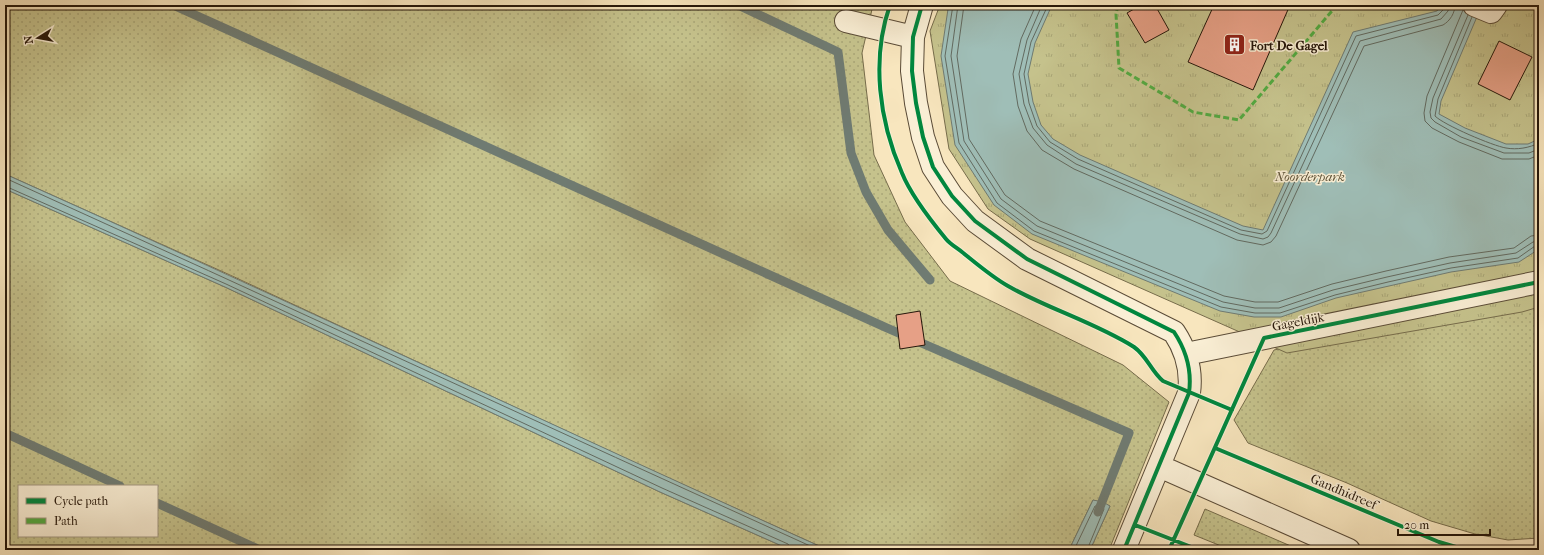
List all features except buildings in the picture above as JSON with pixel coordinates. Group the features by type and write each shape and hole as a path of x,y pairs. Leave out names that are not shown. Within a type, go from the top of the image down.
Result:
{"street":[{"path":"922,5 913,37 912,71 916,103 933,167 952,196 974,221 1027,259 1174,332 1186,354 1191,382 1189,392 1124,550"},
{"path":"846,21 913,37"},
{"name":"Gageldijk","path":"1186,354 1539,282"},
{"path":"1159,466 1349,550"}],"green space":[{"path":"5,5 873,5 862,53 874,155 905,222 950,281 1123,365 1169,402 1109,550 1090,550 1110,506 1093,500 1069,550 828,550 644,467 230,275 5,174"},
{"name":"Noorderpark","path":"940,5 1539,5 1539,307 1522,312 1287,353 1030,239 988,209 949,149 930,31"},
{"path":"5,189 225,287 660,492 791,550 5,550"},
{"path":"1539,291 1539,538 1508,540 1475,534 1431,521 1347,483 1248,443 1234,420 1274,350"},
{"path":"1205,509 1300,550 1231,550 1194,535"}],"water":[{"path":"950,5 1052,5 1035,43 1028,74 1033,102 1041,125 1053,139 1080,155 1243,226 1263,230 1353,32 1437,11 1441,5 1482,5 1441,101 1439,114 1465,128 1506,144 1528,144 1539,139 1539,249 1519,262 1451,272 1336,298 1281,317 1254,317 1220,311 1032,234 994,205 955,145 941,56 948,9"},
{"path":"5,174 828,550 791,550 660,492 225,287 5,189"},
{"path":"1093,500 1103,502 1110,506 1090,550 1069,550"}],"waterway":[{"path":"173,5 887,328 1129,433 1098,512"},
{"path":"738,5 838,52 851,153 866,192 888,230 930,280"},
{"path":"5,433 118,485"},
{"path":"158,503 260,550"}],"marked path":[{"path":"1118,5 1116,14 1119,68 1193,112 1239,120 1337,5"}],"cycle path":[{"path":"890,5 884,26 879,68 880,90 888,132 894,153 910,189 946,239 996,279 1008,286 1039,302 1103,330 1134,347 1163,381 1232,410"},
{"path":"922,5 913,37 912,71 916,103 923,137 933,167 952,196 975,221 1027,259 1174,332 1185,353 1190,377 1189,393 1124,550"},
{"path":"1169,550 1264,338 1539,282"},
{"name":"Gandhidreef","path":"1215,448 1439,542 1466,550"},
{"path":"1135,525 1199,550"}],"place":[{"name":"Fort De Gagel","path":"1235,45"}]}
